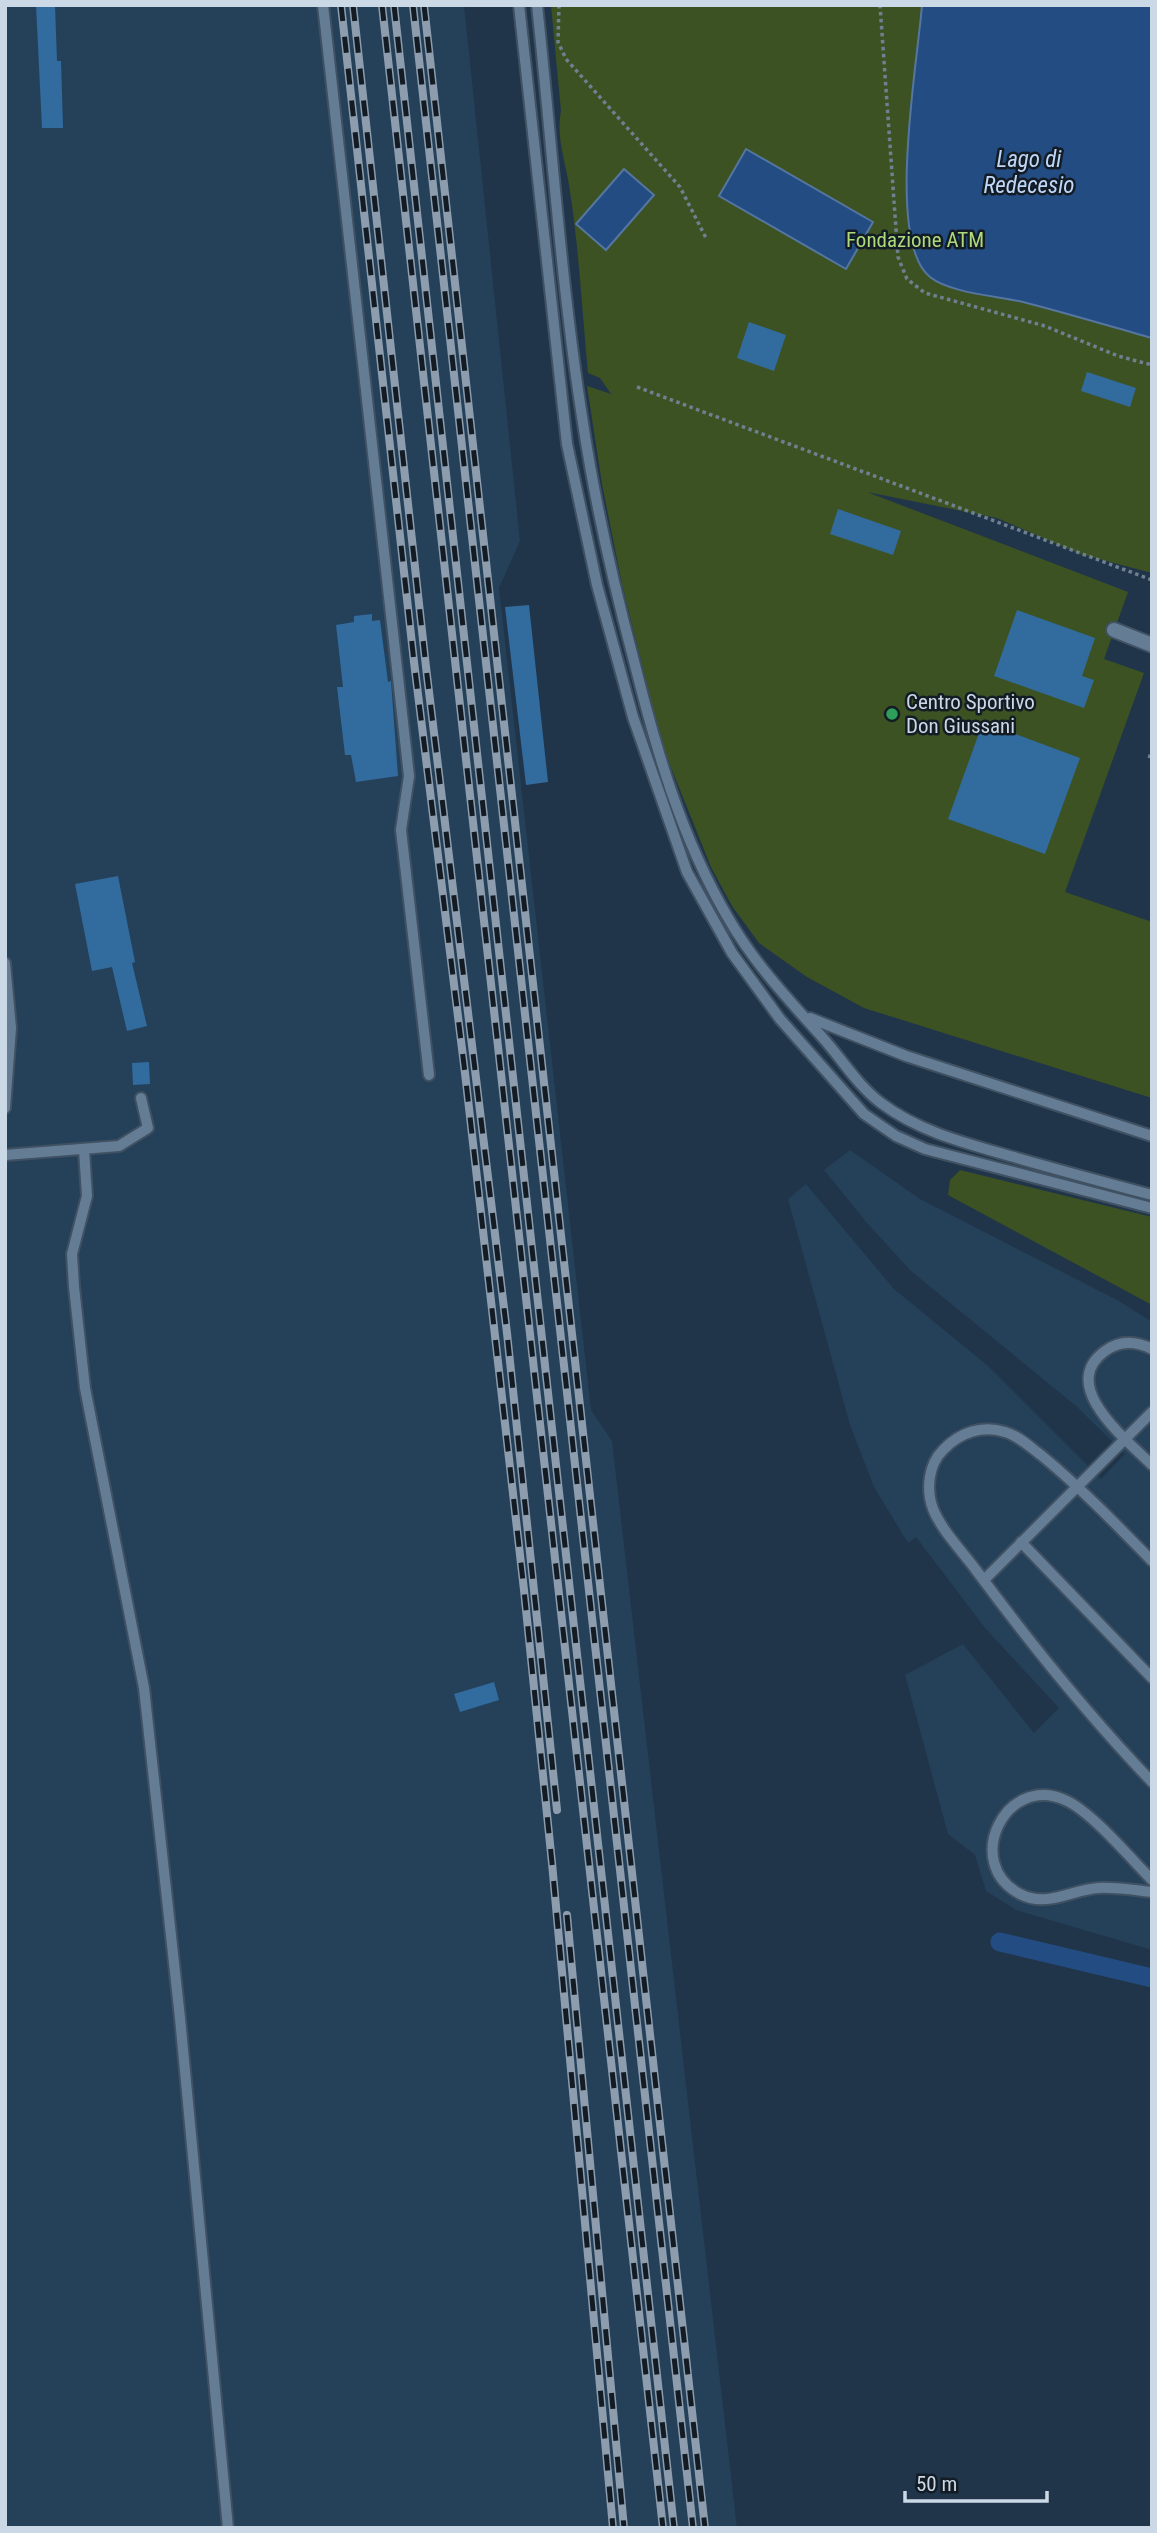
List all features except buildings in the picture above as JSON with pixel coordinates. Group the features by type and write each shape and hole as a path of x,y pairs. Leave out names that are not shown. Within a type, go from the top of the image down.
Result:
{"street":[{"path":"1114,630 1152,645"}],"lane":[{"path":"323,5 409,775 401,830 429,1076"},
{"path":"519,5 558,380 577,500 633,717 687,872 732,953 780,1018 864,1114 880,1127 925,1149 1152,1208"},
{"path":"537,5 583,424 597,507 639,682 662,764 705,873 746,947 784,999 801,1014 879,1102 926,1130 1152,1195"},
{"path":"5,962 11,1028 5,1108"},
{"path":"801,1014 845,1034 906,1056 1152,1136"},
{"path":"5,1155 119,1146 148,1128 141,1098"},
{"path":"84,1150 86,1205 72,1254 76,1312 89,1412 144,1688 182,2032 228,2528"},
{"path":"1152,1349 1139,1343 1114,1345 1103,1352 1090,1374 1092,1401 1152,1465"},
{"path":"984,1580 1152,1412"},
{"path":"1152,1562 1078,1485 1007,1433 988,1429 969,1432 952,1441 938,1455 930,1472 929,1492 934,1511 1013,1620 1152,1782"},
{"path":"1021,1542 1152,1678"},
{"path":"1152,1880 1080,1810 1065,1800 1048,1795 1019,1801 999,1820 994,1833 991,1845 997,1871 1006,1884 1019,1894 1047,1900 1096,1888 1152,1892"}],"path":[{"path":"559,5 556,21 558,42 566,59 680,187 706,238"},
{"path":"880,5 898,257 906,279 925,293 1045,326 1118,356 1152,365"},
{"path":"637,387 1152,580"}],"shaded area":[{"path":"5,5 464,5 520,541 499,588 591,1410 612,1441 737,2528 5,2528"},
{"path":"850,1150 920,1199 1119,1301 1152,1322 1152,1950 1016,1910 986,1891 975,1855 948,1834 905,1675 963,1644 1034,1733 1059,1708 985,1628 916,1537 908,1543 874,1487 850,1425 788,1199 806,1184 894,1289 987,1365 1101,1479 1125,1454 1076,1406 911,1271 867,1223 824,1170"}],"green space":[{"name":"Fondazione ATM","path":"551,5 1152,5 1152,573 1080,554 997,518 867,492 1128,592 1104,659 1144,673 1065,892 1152,922 1152,1098 864,1008 807,977 759,943 732,906 711,867 662,745 622,584 602,484 587,386 611,394 600,378 588,373 575,232 560,139 561,111"},
{"path":"960,1170 1152,1217 1152,1305 948,1195 950,1180"}],"water":[{"name":"Lago di Redecesio","path":"922,5 1152,5 1152,338 1023,302 949,287 930,277 917,257 909,227 907,190 911,106"},
{"path":"746,149 873,222 846,269 719,196"},
{"path":"624,169 654,195 606,250 576,224"}],"waterway":[{"path":"1000,1942 1152,1978"}],"railway":[{"path":"341,5 414,662 465,1073 524,1590 613,2528"},
{"path":"353,5 426,667 507,1333 557,1810"},
{"path":"382,5 663,2528"},
{"path":"394,5 674,2528"},
{"path":"413,5 693,2528"},
{"path":"424,5 705,2528"},
{"path":"567,1915 624,2528"}],"place":[{"name":"Centro Sportivo Don Giussani","path":"892,714"}]}
